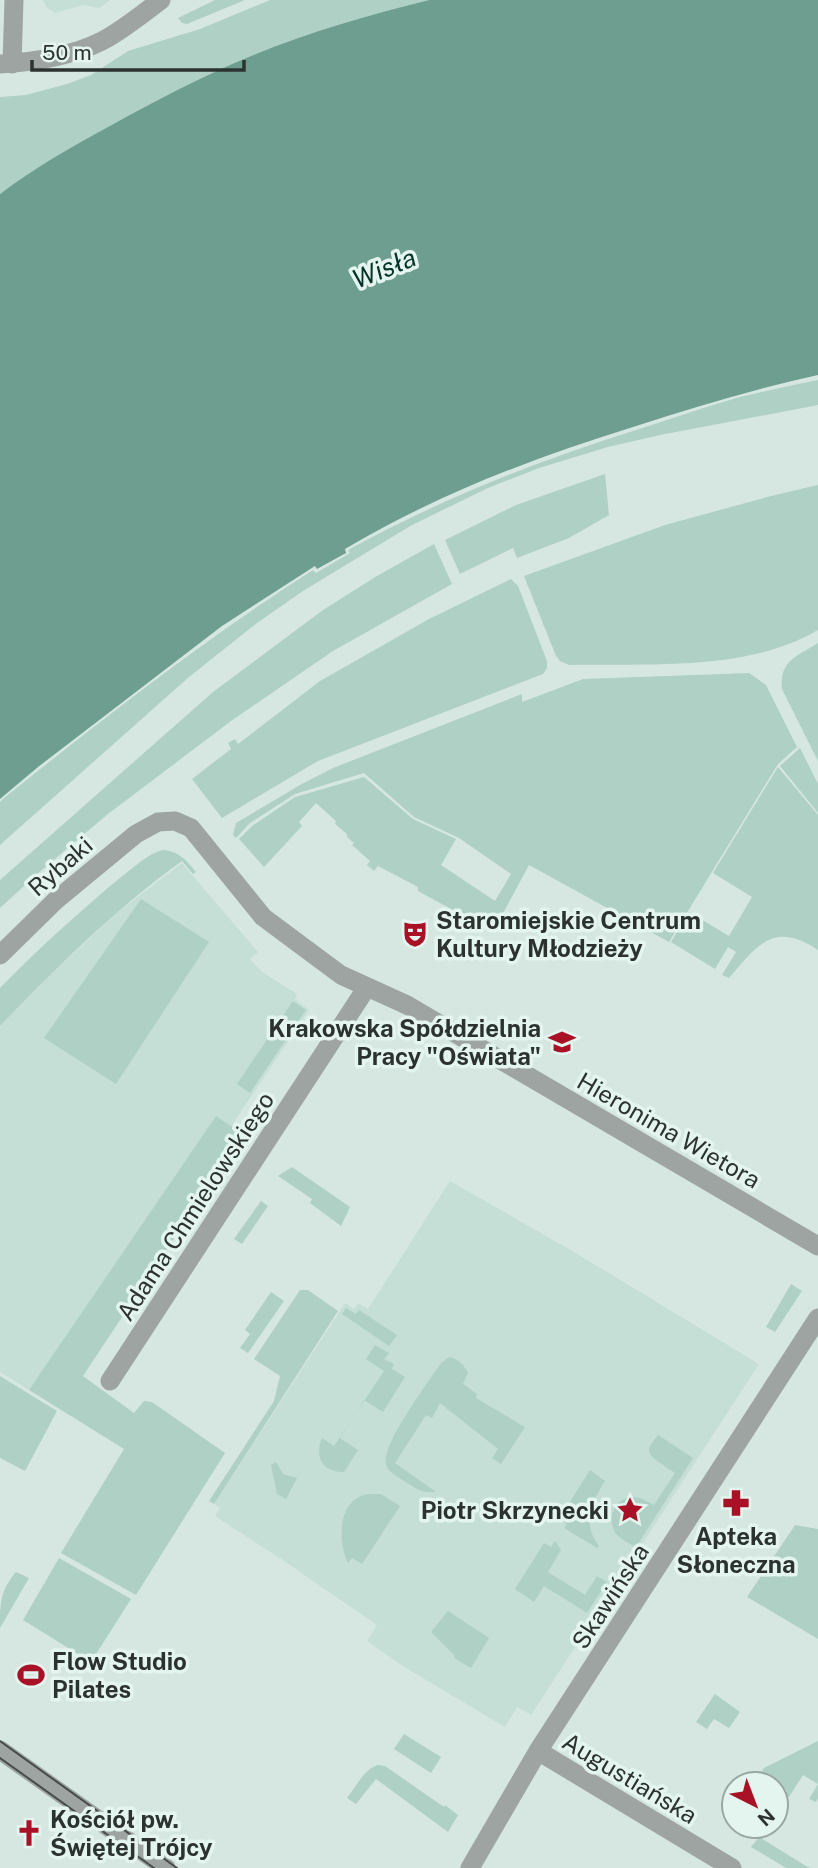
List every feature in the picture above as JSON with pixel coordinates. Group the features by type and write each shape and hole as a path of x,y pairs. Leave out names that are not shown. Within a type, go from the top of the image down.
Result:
{"street":[{"path":"14,0 6,64 77,51 102,41 161,0"},
{"name":"Hieronima Wietora","path":"158,822 175,821 191,828 263,917 341,975 407,1005 818,1246"},
{"name":"Rybaki","path":"0,955 55,901 136,834 158,822"},
{"name":"Adama Chmielowskiego","path":"110,1381 367,987"},
{"name":"Skawińska","path":"470,1868 538,1751 818,1318"},
{"path":"0,1750 166,1868"},
{"name":"Augustiańska","path":"538,1751 732,1868"}],"shaded area":[{"path":"43,0 110,0 99,8 83,5 55,13 47,8"},
{"path":"215,0 245,0 187,24 178,18"},
{"path":"270,0 429,0 317,32 215,72 80,142 0,194 0,97 26,95 67,84 91,75 128,51 200,29"},
{"path":"818,380 818,405 608,447 539,468 488,488 412,525 303,591 257,623 189,677 0,845 0,802 4,798 194,651 313,570 316,573 350,553 348,550 488,483 560,456 727,401"},
{"path":"605,474 609,515 569,538 517,558 513,548 460,574 445,540 516,505"},
{"path":"818,485 818,630 760,653 729,659 664,664 569,665 556,656 524,576 665,525"},
{"path":"434,544 452,584 333,651 231,721 108,814 0,908 0,880 213,692 323,610"},
{"path":"511,579 518,586 547,661 543,674 318,761 222,818 192,779 231,749 228,743 235,739 238,744 320,681 429,619"},
{"path":"818,643 818,761 782,689 782,680 783,672 791,660"},
{"path":"749,673 766,685 797,747 778,764 669,942 529,865 493,932 378,866 374,871 367,865 370,861 352,845 354,843 335,824 336,821 316,803 299,822 302,826 264,867 239,839 252,826 295,797 364,777 413,819 456,839 441,865 495,901 511,874 459,838 414,817 364,773 295,794 250,823 236,838 233,835 236,823 333,768 522,694 522,702 583,679"},
{"path":"800,748 818,784 818,813 780,766"},
{"path":"778,767 818,815 818,950 802,941 777,937 758,947 729,978 722,975 736,952 728,947 715,969 671,942 689,912 729,936 752,897 713,873"},
{"path":"163,850 178,854 196,872 193,874 182,861 157,879 87,939 0,1026 0,988 77,914 143,860"},
{"path":"182,863 258,952 250,959 262,972 297,994 295,999 309,1010 232,1125 242,1133 60,1409 0,1372 0,1026 114,915"},
{"path":"141,899 209,942 116,1084 44,1038"},
{"path":"293,1001 306,1010 250,1093 237,1084"},
{"path":"216,1116 243,1134 83,1376 134,1413 144,1401 152,1402 225,1453 136,1595 61,1553 124,1449 29,1390"},
{"path":"292,1167 350,1207 341,1226 310,1203 312,1199 278,1176"},
{"path":"450,1181 759,1364 531,1715 517,1707 505,1727 401,1665 367,1641 377,1625 215,1516 220,1508 214,1504 345,1303 354,1309 358,1303 368,1309"},
{"path":"261,1201 268,1206 242,1244 234,1239"},
{"path":"791,1284 802,1291 775,1332 766,1327"},
{"path":"300,1290 308,1290 338,1311 214,1504 209,1501 274,1401 280,1376 254,1359"},
{"path":"271,1292 284,1301 248,1353 240,1348 250,1334 245,1330"},
{"path":"346,1308 356,1314 359,1310 397,1335 389,1346 342,1314"},
{"path":"375,1345 389,1353 384,1359 394,1364 392,1369 405,1377 383,1412 364,1400 384,1371 366,1359"},
{"path":"449,1357 465,1367 468,1373 463,1384 477,1394 476,1398 525,1427 501,1464 492,1458 498,1449 440,1403 432,1418 426,1415 395,1463 436,1492 426,1492 390,1471 386,1464 386,1455 407,1413 441,1363"},
{"path":"0,1376 57,1411 25,1471 0,1458"},
{"path":"352,1419 340,1438 358,1450 344,1472 331,1470 320,1458 322,1438 334,1446"},
{"path":"658,1435 693,1458 636,1547 617,1535 612,1516 617,1505 627,1498 639,1498 654,1505 675,1473 650,1453 650,1447"},
{"path":"276,1462 283,1474 297,1478 286,1499 277,1494 271,1465"},
{"path":"590,1470 605,1481 590,1513 591,1529 599,1546 597,1548 564,1528 567,1524 559,1519"},
{"path":"381,1494 400,1506 362,1564 352,1558 348,1563 342,1537 343,1518 347,1509 361,1496"},
{"path":"795,1525 818,1529 818,1639 747,1597"},
{"path":"555,1541 561,1550 548,1572 585,1595 597,1576 607,1582 587,1613 544,1586 534,1602 515,1589 544,1543 551,1547"},
{"path":"59,1558 131,1599 91,1662 23,1620"},
{"path":"16,1572 29,1578 0,1628 2,1598"},
{"path":"448,1611 489,1638 471,1668 454,1658 431,1632"},
{"path":"715,1694 740,1712 729,1728 714,1719 707,1729 696,1722"},
{"path":"404,1734 441,1757 431,1773 394,1749"},
{"path":"818,1741 818,1784 803,1775 790,1795 790,1770 763,1770"},
{"path":"378,1765 385,1766 458,1815 448,1832 376,1779 356,1804 347,1798 364,1774"},
{"path":"818,1784 818,1799 816,1802 809,1799"},
{"path":"757,1840 764,1840 810,1868 786,1868 751,1847"}],"water":[{"name":"Wisła","path":"429,0 818,0 818,375 702,405 558,452 486,479 380,529 345,549 346,553 317,569 315,566 222,626 0,799 0,194 80,142 215,72 317,32"}],"tram line":[{"path":"0,1741 177,1868"},
{"path":"0,1758 154,1868"}],"place":[{"name":"Staromiejskie Centrum Kultury Młodzieży","path":"415,934"},
{"name":"Krakowska Spółdzielnia Pracy \"Oświata\"","path":"562,1042"},
{"name":"Apteka Słoneczna","path":"736,1503"},
{"name":"Piotr Skrzynecki","path":"630,1510"},
{"name":"Flow Studio Pilates","path":"31,1675"},
{"name":"Kościół pw. Świętej Trójcy","path":"29,1833"}]}
